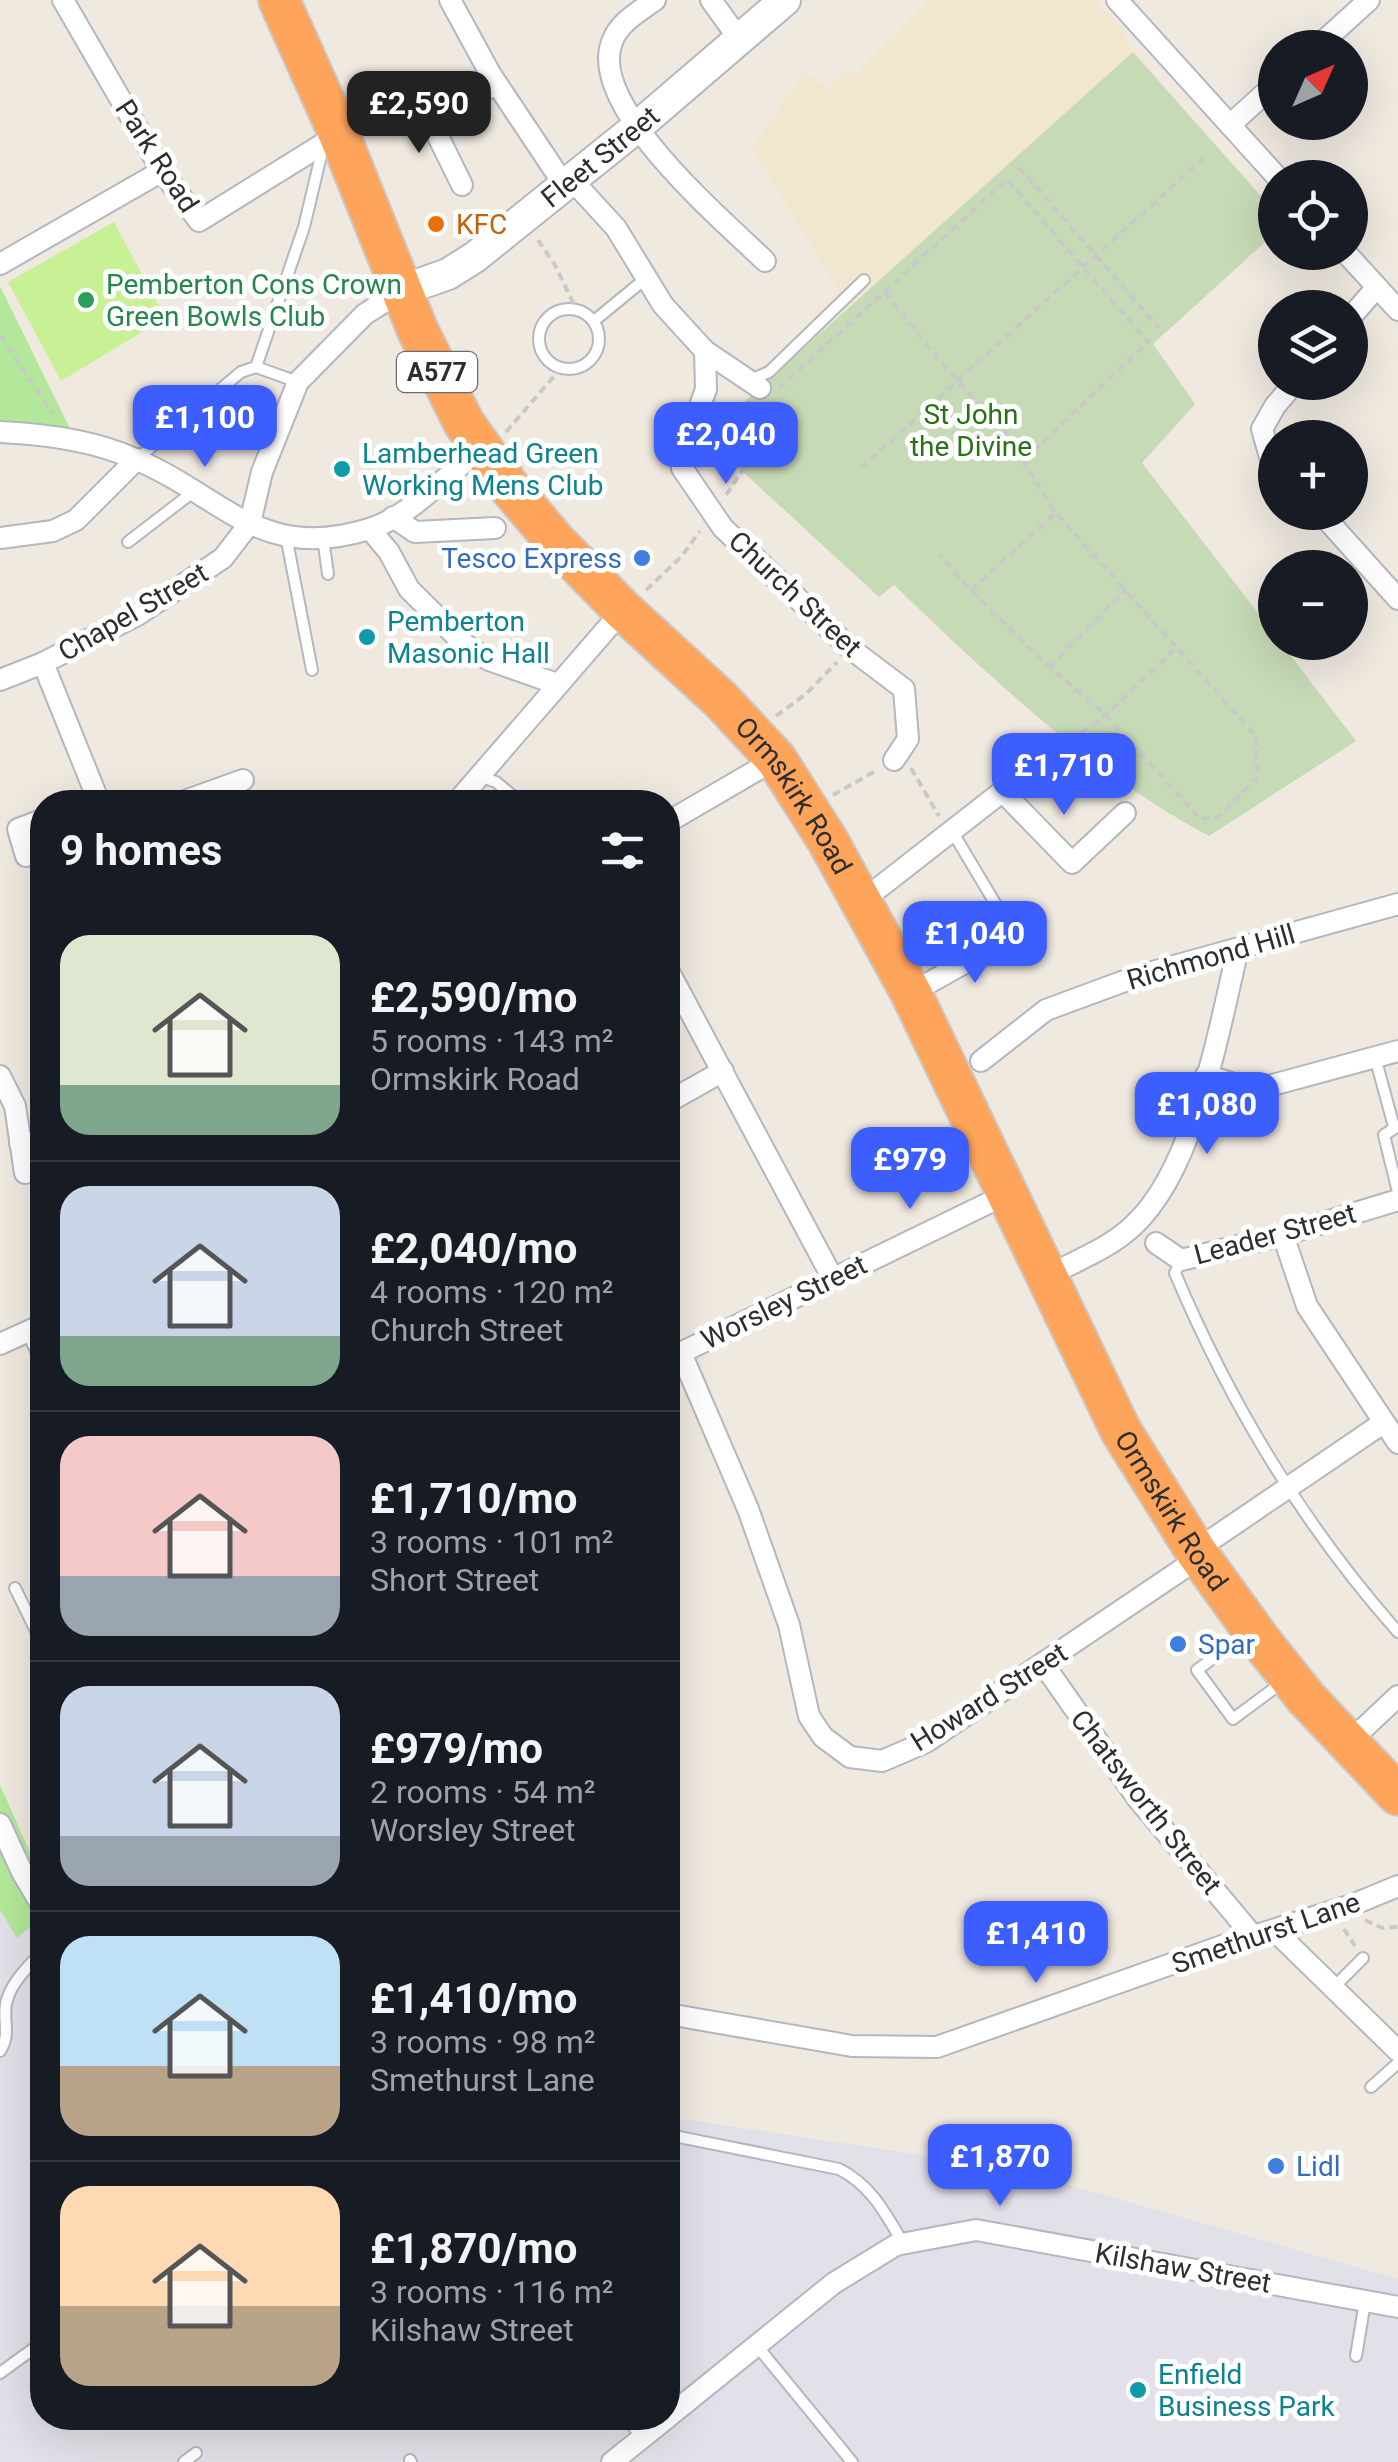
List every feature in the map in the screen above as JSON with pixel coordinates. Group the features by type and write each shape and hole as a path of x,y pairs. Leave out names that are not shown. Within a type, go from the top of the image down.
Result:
{"highway":[{"name":"A577","path":"286,3 332,138"},
{"name":"Ormskirk Road","path":"332,138 441,381 481,448 554,541 631,604 765,746 809,809 911,993 1121,1431 1197,1554 1252,1629 1347,1744 1398,1795"}],"street":[{"name":"Park Road","path":"63,0 162,171 199,221 332,138"},
{"path":"450,0 498,86 569,183 616,228 664,305 705,351 754,384"},
{"path":"655,0 620,27 610,44 608,66 619,96 650,148 765,261"},
{"path":"711,0 739,39"},
{"name":"Fleet Street","path":"403,290 458,268 524,220 785,0"},
{"path":"1116,0 1262,160"},
{"path":"1335,30 1365,1"},
{"path":"376,113 498,86"},
{"path":"1230,125 1258,99"},
{"path":"422,104 462,185"},
{"path":"0,264 162,171"},
{"path":"1361,270 1398,310"},
{"path":"1368,297 1377,287"},
{"path":"250,523 262,472 298,382 365,314 403,290"},
{"name":"Church Street","path":"705,351 706,389 682,468 724,528 851,648 904,690 908,740 898,755"},
{"path":"0,432 69,438 137,459 250,523 286,536 370,529 394,517 481,448"},
{"path":"0,538 53,531 76,520 137,459"},
{"path":"394,517 415,532 495,528"},
{"name":"Chapel Street","path":"1,672 43,663 139,614 207,571 236,544 250,523"},
{"path":"370,529 389,552 409,589 464,644 488,660 557,684"},
{"path":"1336,530 1398,599"},
{"path":"467,790 631,604"},
{"path":"43,663 92,790"},
{"path":"680,813 765,746"},
{"path":"862,901 1044,759"},
{"path":"215,790 242,780"},
{"path":"1003,792 1072,863 1125,814"},
{"path":"26,856 18,829 30,824"},
{"name":"Richmond Hill","path":"981,1060 1046,1010 1138,976 1398,904"},
{"path":"911,993 1014,936"},
{"path":"1049,1275 1104,1248 1148,1211 1173,1173 1206,1076 1238,949"},
{"path":"680,992 832,1277"},
{"path":"1206,1076 1246,1088 1261,1088 1398,1051"},
{"path":"680,1095 723,1071"},
{"path":"0,1076 15,1106 24,1173"},
{"path":"20,1143 30,1142"},
{"name":"Worsley Street","path":"680,1353 1009,1193"},
{"name":"Leader Street","path":"1156,1243 1181,1260 1283,1235 1398,1200"},
{"path":"1283,1235 1307,1306 1398,1442"},
{"path":"0,1344 30,1330"},
{"name":"Howard Street","path":"680,1368 748,1509 789,1625 809,1716 823,1737 850,1758 882,1761 926,1742 1044,1665 1187,1566 1208,1542 1383,1422"},
{"name":"Chatsworth Street","path":"1044,1665 1138,1798 1264,1933 1333,1989 1398,2051"},
{"path":"1347,1744 1398,1696"},
{"path":"0,1824 30,1883"},
{"name":"Smethurst Lane","path":"680,2016 852,2046 937,2046 1398,1886"},
{"name":"Kilshaw Street","path":"680,2407 834,2283 903,2244 976,2230 1398,2307"},
{"name":"Kilshaw Street","path":"612,2462 651,2430"}],"lane":[{"path":"256,367 332,138"},
{"path":"594,321 645,278"},
{"path":"754,384 864,280"},
{"path":"576,309 594,321 600,338 594,356 580,367 561,368 544,356 540,347 541,326 556,312 576,309"},
{"path":"137,459 241,372 256,367 298,382"},
{"path":"128,542 193,492"},
{"path":"286,536 312,670"},
{"path":"322,536 328,574"},
{"path":"479,776 506,790"},
{"path":"952,831 1014,936"},
{"path":"1375,1057 1396,1126 1384,1136 1398,1192"},
{"path":"1181,1260 1175,1273 1235,1400 1344,1567 1398,1632"},
{"path":"15,1588 30,1618"},
{"path":"1252,1629 1197,1670 1233,1719 1289,1677"},
{"path":"1333,1989 1363,1958"},
{"path":"0,2050 8,2039 6,2004 19,1977 30,1965"},
{"path":"1372,2087 1398,2063"},
{"path":"680,2137 839,2169 859,2178 903,2244"},
{"path":"1356,2356 1365,2301"},
{"path":"757,2345 852,2462"},
{"path":"0,2373 30,2351"},
{"path":"636,2430 642,2437"},
{"path":"184,2462 196,2453"}],"path":[{"path":"861,468 1206,156"},
{"path":"1019,166 1159,328"},
{"path":"797,445 768,398 1007,179 1148,342 1024,464 1056,513 1256,736 1257,778 1219,817 1200,818 1106,715 1049,667 940,554"},
{"path":"524,220 556,265 576,309"},
{"path":"884,292 1027,458"},
{"path":"0,336 69,438"},
{"path":"481,448 520,418 561,368"},
{"path":"631,604 682,557 779,415"},
{"path":"972,590 1056,513"},
{"path":"1049,667 1126,590"},
{"path":"765,746 806,694 851,648"},
{"path":"1044,759 1106,715 1177,648"},
{"path":"809,809 898,755 952,831"},
{"path":"1346,1907 1368,1923 1382,1928 1398,1927"},
{"path":"1346,1907 1344,1932 1363,1958"}],"shaded area":[{"path":"930,0 1096,0 1120,26 1133,52 800,352 792,341 839,291 752,148 805,72 828,89 849,69 855,74"},
{"path":"0,1910 17,1937 30,1927 30,2430 680,2430 680,2119 1009,2168 1398,2279 1398,2462 0,2462"}],"green space":[{"name":"St John the Divine","path":"1133,52 1258,193 1258,248 1153,344 1195,404 1142,463 1258,613 1258,660 1294,660 1356,741 1209,836 1083,753 1005,688 894,585 879,597 705,437"},
{"name":"Pemberton Cons Crown Green Bowls Club","path":"114,222 165,318 61,381 8,282"},
{"path":"0,286 75,439 0,437"},
{"path":"0,1785 30,1852 30,1927 17,1938 0,1910"}],"place":[{"name":"KFC","path":"436,224"},
{"name":"Pemberton Cons Crown Green Bowls Club","path":"86,300"},
{"name":"Lamberhead Green Working Mens Club","path":"342,469"},
{"name":"Tesco Express","path":"642,558"},
{"name":"Pemberton Masonic Hall","path":"367,637"},
{"name":"Spar","path":"1178,1644"},
{"name":"Lidl","path":"1276,2166"},
{"name":"Enfield Business Park","path":"1138,2390"}]}
